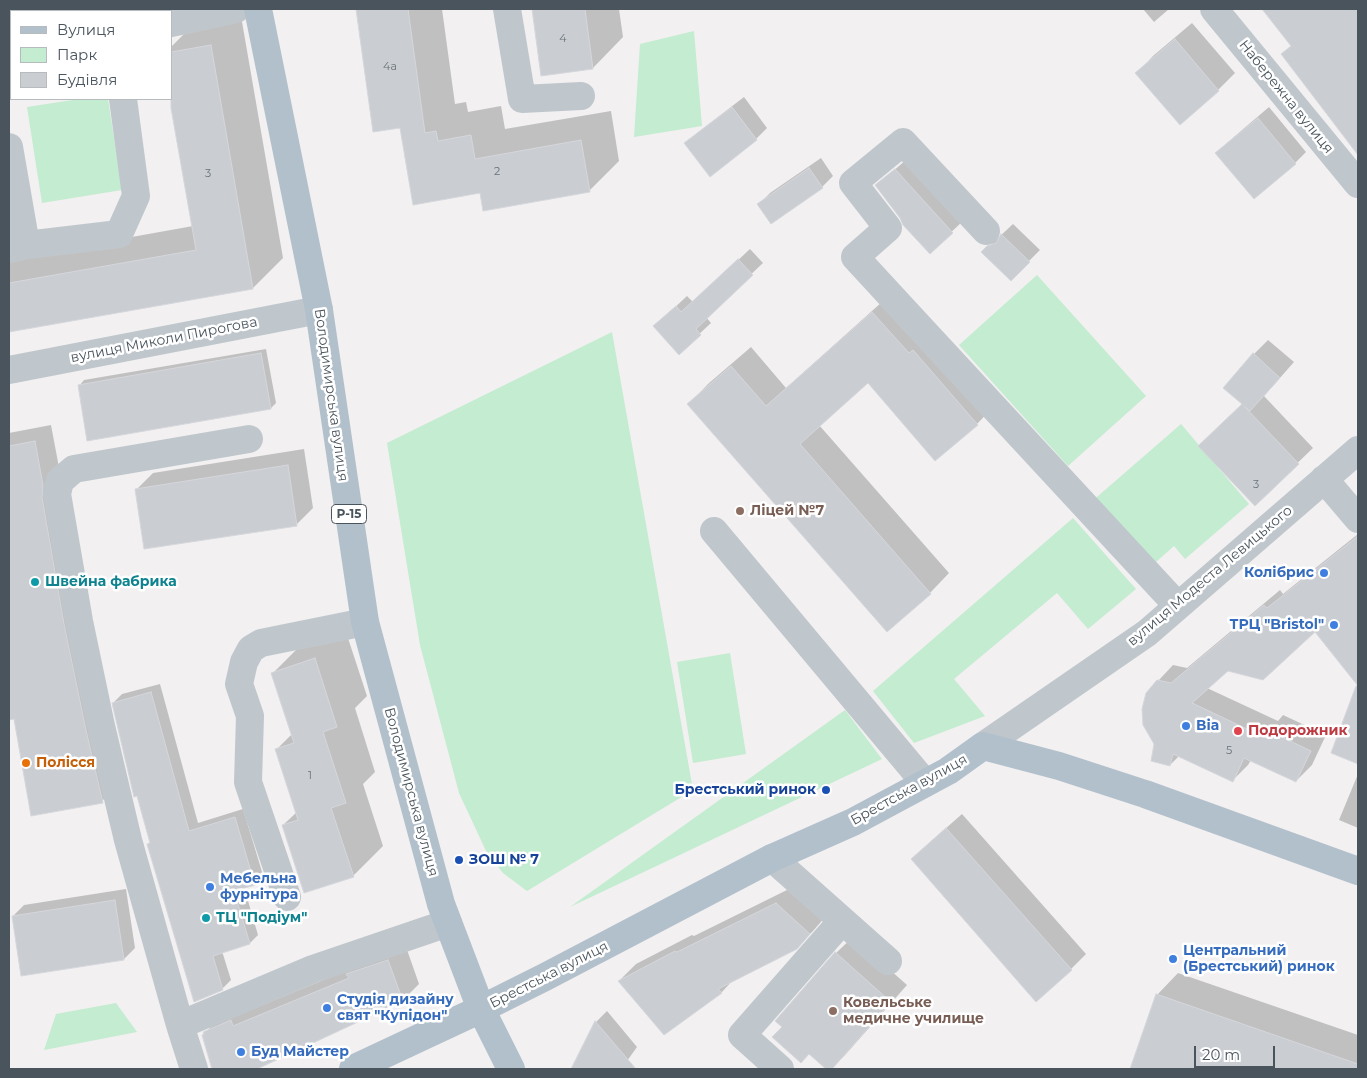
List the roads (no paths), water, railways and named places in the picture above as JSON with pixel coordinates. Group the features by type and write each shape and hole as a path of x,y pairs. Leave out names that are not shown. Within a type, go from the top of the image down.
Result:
{"main road":[{"name":"Володимирська вулиця","path":"258,9 319,310 365,622 441,904 480,1009 511,1069"},
{"name":"Брестська вулиця","path":"353,1069 545,977 772,858 852,822 948,771 983,746 1059,766 1145,794 1358,871"}],"street":[{"path":"172,23 236,9"},
{"path":"507,9 522,99 581,96"},
{"name":"Набережна вулиця","path":"1214,9 1353,169"},
{"path":"9,147 18,247 119,234 136,196 123,100"},
{"path":"986,231 903,142 853,183 888,228 856,257 1178,606"},
{"name":"вулиця Миколи Пирогова","path":"9,370 319,310"},
{"path":"194,1069 128,840 79,621 57,494 60,481 74,469 249,439"},
{"name":"вулиця Модеста Левицького","path":"983,746 1147,633 1358,450"},
{"path":"1324,479 1358,519"},
{"path":"714,531 925,783"},
{"path":"287,897 248,782 250,716 239,684 244,662 250,650 262,642 365,622"},
{"path":"772,858 888,961"},
{"path":"780,1069 742,1035 842,921"},
{"path":"180,1025 313,969 448,923"}],"place":[{"name":"Ліцей №7","path":"740,511"},
{"name":"Колібрис","path":"1324,573"},
{"name":"Швейна фабрика","path":"35,582"},
{"name":"ТРЦ \"Bristol\"","path":"1334,625"},
{"name":"Віа","path":"1186,726"},
{"name":"Подорожник","path":"1238,731"},
{"name":"Полісся","path":"26,763"},
{"name":"Брестський ринок","path":"826,790"},
{"name":"ЗОШ № 7","path":"459,860"},
{"name":"Мебельна фурнітура","path":"210,887"},
{"name":"ТЦ \"Подіум\"","path":"206,918"},
{"name":"Центральний (Брестський) ринок","path":"1173,959"},
{"name":"Студія дизайну свят \"Купідон\"","path":"327,1008"},
{"name":"Ковельське медичне училище","path":"833,1011"},
{"name":"Буд Майстер","path":"241,1052"}]}
